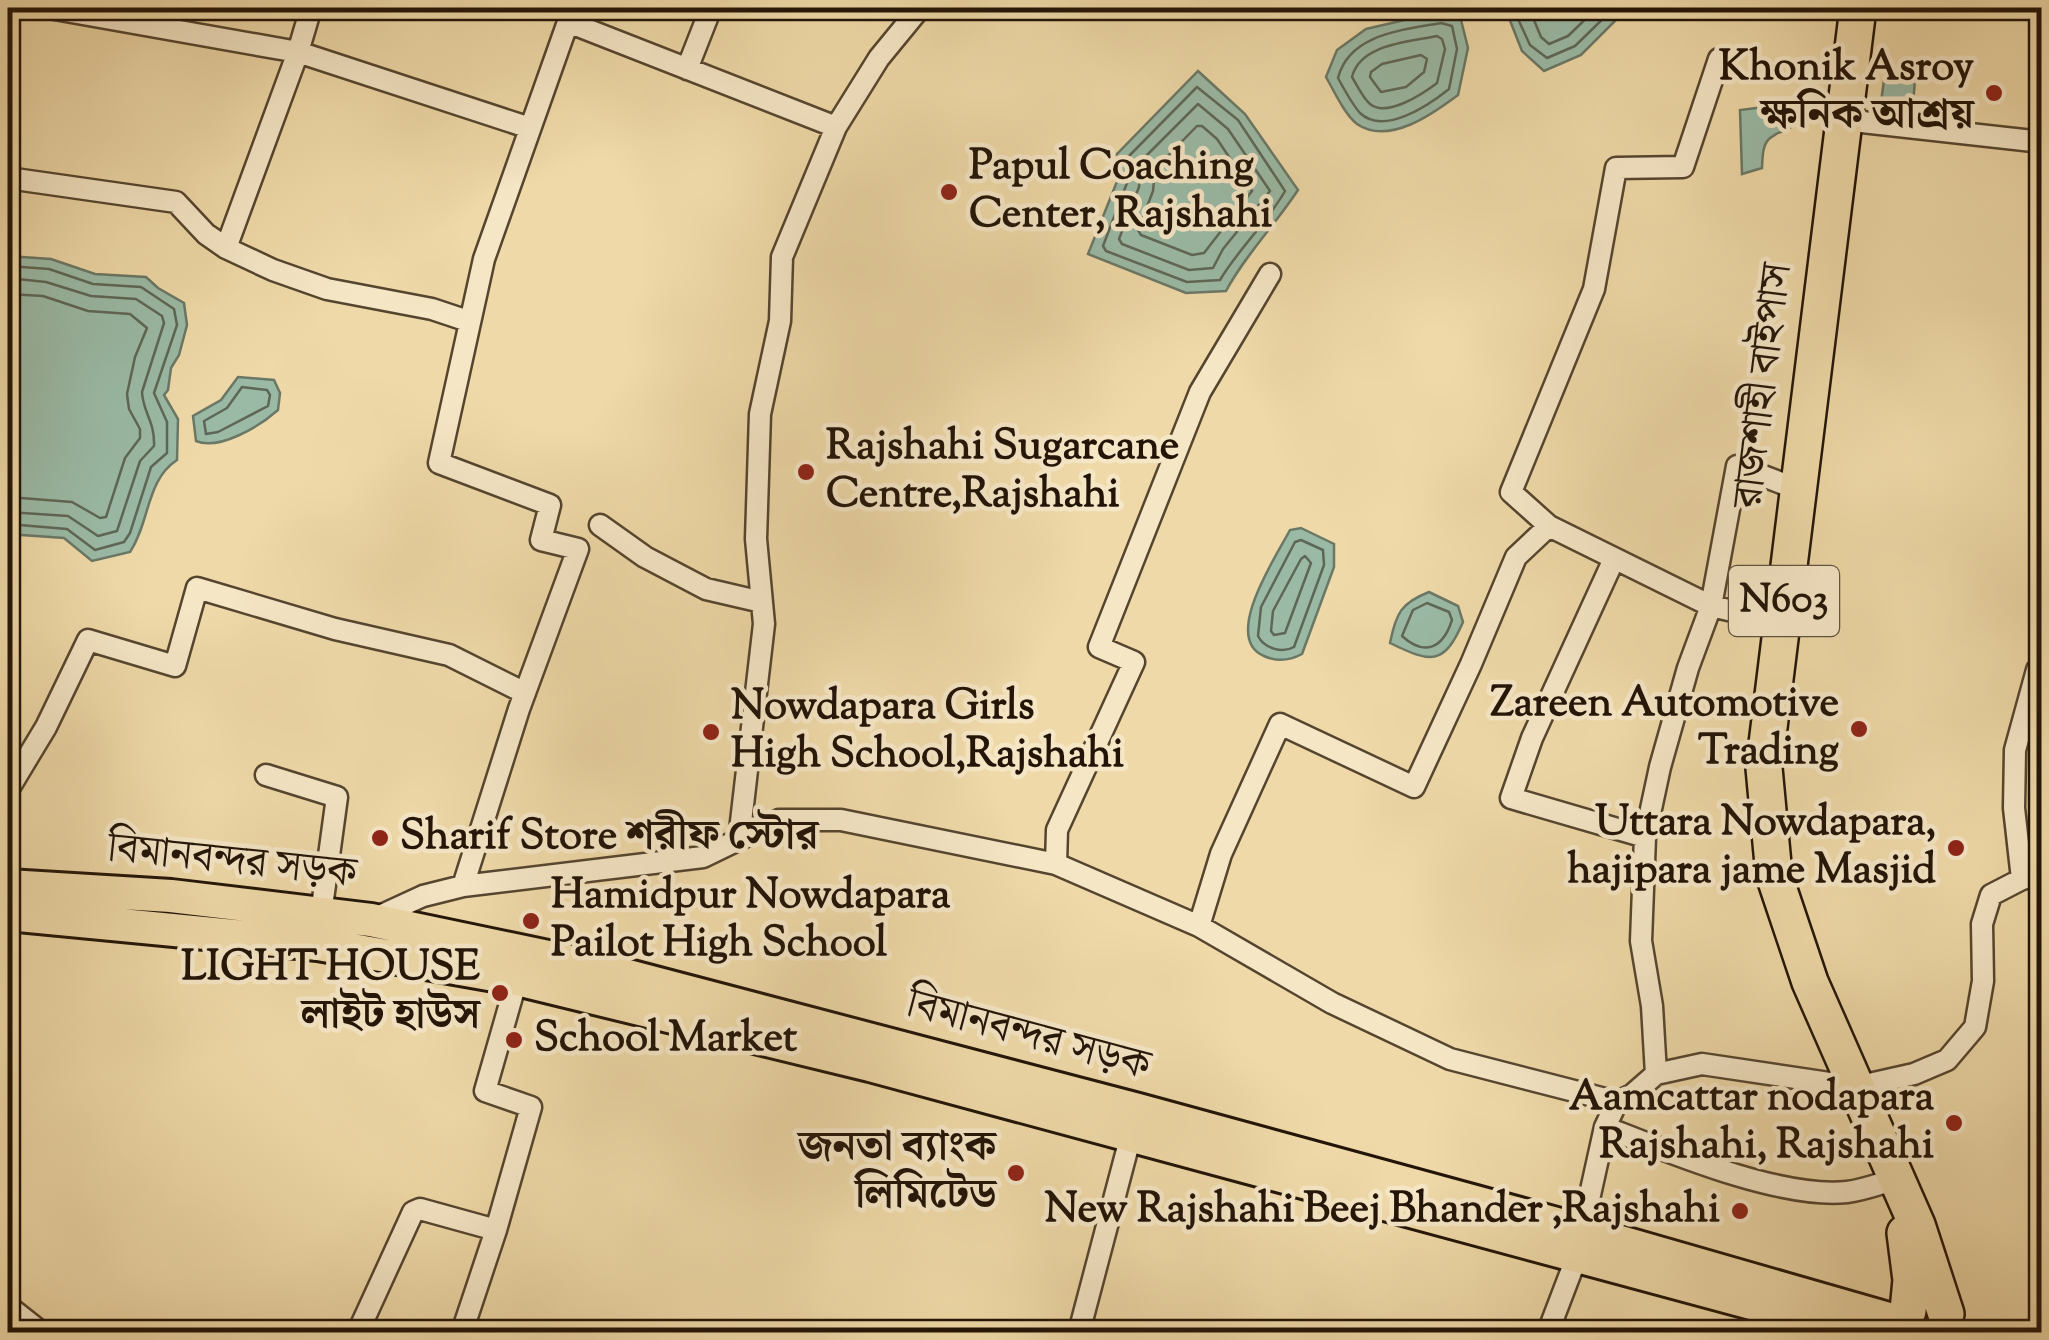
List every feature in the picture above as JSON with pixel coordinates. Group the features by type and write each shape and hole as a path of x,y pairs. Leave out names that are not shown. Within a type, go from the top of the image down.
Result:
{"highway":[{"name":"রাজশাহী বাইপাস","path":"1858,8 1764,768 1774,875 1810,982 1893,1177"},
{"name":"N603","path":"1893,1177 1910,1255 1898,1322"},
{"name":"N603","path":"1893,1177 1923,1241 1954,1324"},
{"name":"N603","path":"1898,1322 1934,1309 1954,1324"}],"main road":[{"name":"বিমানবন্দর সড়ক","path":"8,886 171,896 372,920 586,965 1580,1243 1825,1332"},
{"name":"বিমানবন্দর সড়ক","path":"8,914 318,944 517,979 870,1065 1131,1135 1898,1322"}],"street":[{"path":"48,8 298,52 530,128"},
{"path":"226,248 311,8"},
{"path":"688,69 712,8"},
{"path":"739,839 764,624 756,539 760,414 780,322 782,257 836,127 878,58 920,8"},
{"path":"464,886 525,692 578,549 541,540 550,504 439,463 468,320 490,238 571,15 688,69 836,127"},
{"path":"1719,59 1682,168 1616,168 1594,288 1510,492 1549,526 1711,606 1781,622"},
{"path":"1844,120 2042,142"},
{"path":"8,178 176,202 206,234 226,248 274,270 326,289 432,309 468,320"},
{"path":"1056,864 1057,830 1134,662 1098,646 1200,392 1270,274"},
{"path":"1656,1074 1652,1006 1641,941 1645,837 1660,767 1688,668 1711,606 1737,466 1797,489"},
{"path":"600,525 645,557 706,590 762,602"},
{"path":"1199,926 1221,854 1280,724 1414,787 1516,557 1549,526"},
{"path":"1614,559 1532,738 1511,798 1645,837"},
{"path":"8,790 46,727 88,640 175,666 197,588 336,629 448,654 525,692"},
{"path":"1548,1332 1580,1243 1605,1127 1617,1102 1656,1074 1702,1064 1856,1086 1914,1074 1947,1060 1975,1026 1982,981 1982,924 1991,896 2032,876 2014,808 2015,750 2037,670 2042,670"},
{"path":"266,775 337,797 321,914"},
{"path":"372,920 423,896 464,886 703,857 779,820 841,820 1056,864 1199,926 1332,1004 1450,1059 1617,1102"},
{"path":"462,1332 531,1108 485,1092 517,979"},
{"path":"1605,1127 1699,1163 1802,1190 1848,1192 1893,1177"},
{"path":"1079,1332 1131,1135"},
{"path":"358,1332 413,1212 420,1209 496,1230"},
{"path":"8,1306 41,1332"}],"water":[{"path":"1500,8 1628,8 1581,55 1544,71 1522,51 1509,18"},
{"path":"1439,12 1460,16 1468,48 1458,95 1424,118 1397,129 1370,130 1357,124 1326,77 1337,50 1366,29"},
{"path":"1916,68 1912,117 1888,111 1881,102 1884,80 1893,73"},
{"path":"1198,71 1245,114 1298,190 1226,291 1186,293 1088,254 1118,179 1117,154"},
{"path":"1789,104 1790,128 1767,141 1762,168 1742,174 1740,110"},
{"path":"8,256 51,259 95,274 146,277 184,303 187,325 164,395 178,419 177,460 159,479 130,552 92,561 64,538 8,534"},
{"path":"238,377 274,380 280,393 278,410 227,440 196,441 193,416 221,400"},
{"path":"1301,528 1334,544 1334,567 1302,654 1274,659 1252,646 1248,632 1250,615 1265,576 1290,530"},
{"path":"1429,592 1458,606 1463,622 1449,647 1426,657 1390,643 1401,610"}],"place":[{"name":"Khonik Asroy ক্ষনিক আশ্রয়","path":"1994,93"},
{"name":"Papul Coaching Center, Rajshahi","path":"949,192"},
{"name":"Rajshahi Sugarcane Centre,Rajshahi","path":"806,472"},
{"name":"Zareen Automotive Trading","path":"1859,729"},
{"name":"Nowdapara Girls High School,Rajshahi","path":"711,732"},
{"name":"Sharif Store শরীফ স্টোর","path":"380,838"},
{"name":"Uttara Nowdapara, hajipara jame Masjid","path":"1956,848"},
{"name":"Hamidpur Nowdapara Pailot High School","path":"531,921"},
{"name":"LIGHT HOUSE লাইট হাউস","path":"500,993"},
{"name":"School Market","path":"514,1040"},
{"name":"Aamcattar nodapara Rajshahi, Rajshahi","path":"1954,1123"},
{"name":"জনতা ব্যাংক লিমিটেড","path":"1016,1173"},
{"name":"New Rajshahi Beej Bhander ,Rajshahi","path":"1740,1211"}]}
